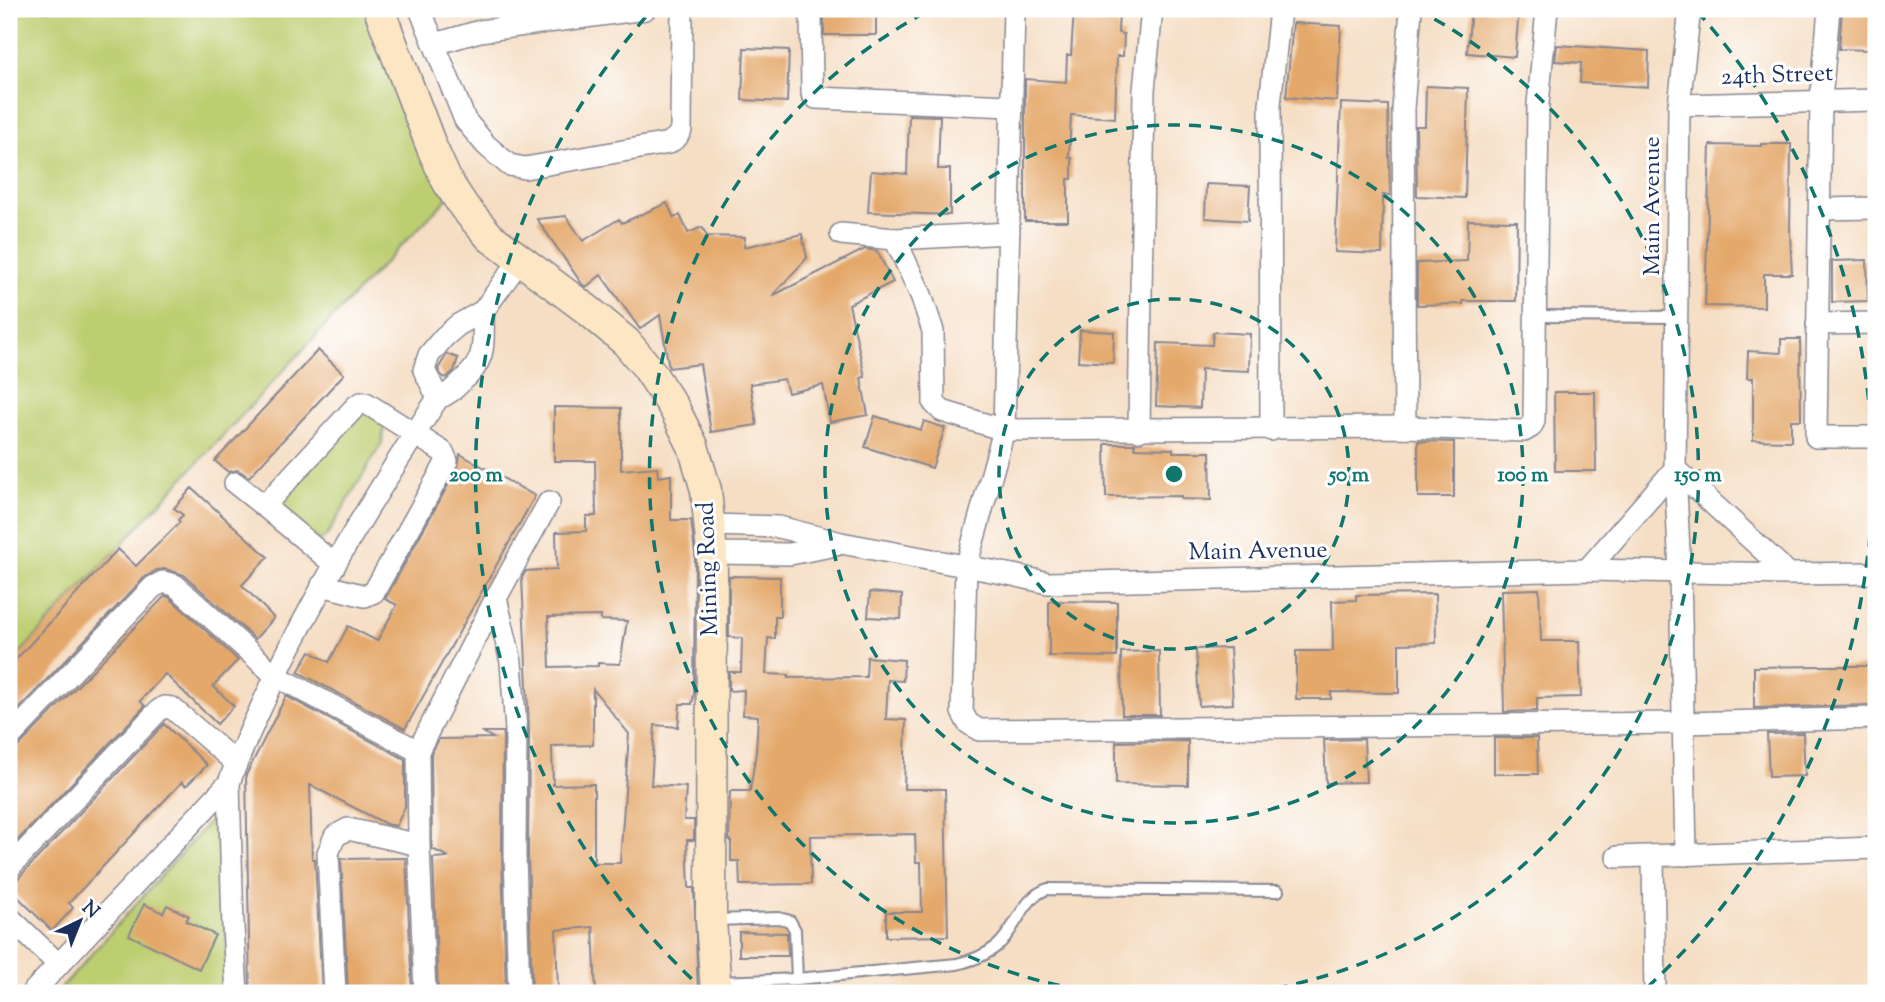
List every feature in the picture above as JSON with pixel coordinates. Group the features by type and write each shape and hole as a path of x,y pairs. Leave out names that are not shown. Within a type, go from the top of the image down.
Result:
{"street":[{"name":"Mining Road","path":"379,9 407,87 447,181 464,207 490,237 626,342 647,367 674,408 693,446 706,489 711,539 711,920 716,988"},
{"path":"420,9 465,120 486,145 509,165 525,168 669,143 677,137 681,130 682,9"},
{"path":"435,44 480,31 645,9"},
{"path":"811,9 812,94 816,98 1011,106"},
{"path":"1014,9 1004,430 966,567 962,712 968,723 979,730 1682,723 1876,718"},
{"path":"1139,431 1144,90 1152,9"},
{"path":"1271,430 1270,105 1280,9"},
{"path":"1405,428 1403,109 1411,9"},
{"path":"895,239 921,295 933,331 936,407 1004,430 1405,428 1524,431 1531,427 1534,421 1538,104 1547,9"},
{"name":"Main Avenue","path":"1686,855 1675,469 1679,317 1679,105 1690,9"},
{"path":"1829,9 1821,100 1816,437 1876,437"},
{"name":"24th Street","path":"1679,105 1876,100"},
{"path":"1821,209 1876,208"},
{"path":"841,234 895,239 1009,233"},
{"path":"438,398 424,370 429,355 458,325 483,311 520,260"},
{"path":"237,993 229,783 236,763 322,585 438,398 446,395 473,373 481,359 484,343 483,311"},
{"path":"1817,324 1876,323"},
{"path":"264,506 361,402 443,452 447,461 374,592 365,596 322,585"},
{"path":"1587,570 1675,469 1789,575"},
{"path":"235,483 335,565"},
{"path":"425,993 418,751 496,598 549,502"},
{"name":"Main Avenue","path":"711,539 779,527 841,544 1048,583 1587,570 1789,575 1876,573"},
{"path":"9,738 152,587 163,582 175,585 276,676 418,751"},
{"path":"496,598 511,662 516,730 519,993"},
{"path":"9,868 164,707 173,708 236,763"},
{"path":"32,993 229,783"},
{"path":"335,993 328,853 335,836 348,829 419,845"},
{"path":"1617,857 1876,848"},
{"path":"1653,856 1655,993"},
{"path":"9,917 58,964"}],"lane":[{"path":"1537,316 1679,317"},
{"path":"716,988 957,964 978,958 998,944 1035,895 1048,889 1278,891"},
{"path":"711,920 779,918 790,921 795,930 797,979"}],"green space":[{"path":"9,9 370,9 447,199 9,665"},
{"path":"362,406 384,425 382,443 326,537 319,541 278,506"},
{"path":"221,808 228,993 57,993"}],"building":[{"path":"824,9 876,9 876,35 824,35"},
{"path":"1074,9 1119,10 1118,33 1124,34 1123,56 1117,56 1115,118 1071,115 1069,158 1072,158 1072,179 1068,179 1068,221 1025,221 1025,79 1066,82"},
{"path":"1471,9 1519,9 1515,57 1467,53"},
{"path":"1842,9 1870,9 1870,50 1839,49"},
{"path":"1293,23 1341,26 1337,101 1286,97"},
{"path":"1557,45 1649,51 1648,87 1580,83 1581,63 1555,61"},
{"path":"744,48 789,50 787,102 742,100"},
{"path":"1426,86 1468,88 1465,198 1417,196 1416,126 1425,126"},
{"path":"1341,103 1388,105 1390,195 1383,195 1382,254 1335,252"},
{"path":"909,115 940,116 938,169 950,169 950,215 868,212 871,171 907,174"},
{"path":"1791,144 1792,274 1764,274 1764,307 1705,306 1710,145"},
{"path":"1206,184 1250,186 1248,221 1205,218"},
{"path":"667,203 674,218 680,215 688,233 702,227 707,236 745,237 744,247 802,234 807,258 772,296 865,249 877,251 893,282 849,304 865,377 861,378 868,415 830,422 823,385 788,393 784,379 750,384 757,425 711,432 700,364 669,368 660,315 640,329 601,275 586,287 582,284 537,219 566,216 583,241 619,219 622,223"},
{"path":"1468,220 1517,221 1516,301 1463,301 1463,304 1417,305 1417,263 1467,261"},
{"path":"1867,260 1868,301 1832,302 1832,261"},
{"path":"1080,330 1114,332 1113,363 1078,361"},
{"path":"1213,332 1250,334 1249,371 1201,369 1200,408 1156,406 1158,343 1212,345"},
{"path":"1781,339 1800,339 1801,420 1791,420 1791,441 1753,440 1753,378 1747,378 1748,351 1781,353"},
{"path":"318,350 344,374 249,477 238,470 228,472 215,461"},
{"path":"447,354 458,358 454,371 446,378 438,369"},
{"path":"1554,392 1595,392 1596,471 1555,471"},
{"path":"554,407 621,408 621,470 657,467 658,477 671,475 671,520 691,520 695,554 694,694 692,704 680,704 678,727 655,725 651,785 686,787 684,820 694,820 694,840 687,840 689,888 694,888 698,993 596,993 593,927 556,930 558,993 532,993 528,854 529,730 522,578 526,571 557,569 556,532 586,531 586,516 596,516 595,461 554,461","holes":["601,616 601,620 627,621 620,664 550,667 548,617","593,689 629,734 620,863 594,863 594,784 553,785 552,746 593,745"]},
{"path":"875,416 921,430 924,421 945,428 932,468 865,447"},
{"path":"1418,441 1454,442 1454,497 1418,497"},
{"path":"1105,444 1135,444 1134,448 1173,449 1173,452 1210,452 1211,500 1181,499 1181,496 1106,497"},
{"path":"460,454 535,496 405,729 298,672 310,651 329,662 348,626 377,641 397,605 385,599 458,467"},
{"path":"192,488 268,557 242,585 274,618 255,639 184,575 166,569 157,570 144,578 9,719 9,667 118,549 136,566 180,522 178,520 183,515 174,508"},
{"path":"729,576 780,577 780,617 775,617 775,639 768,638 766,674 789,675 788,678 866,677 867,657 904,660 903,681 888,680 886,719 906,720 904,789 945,789 948,936 886,937 886,912 922,912 921,862 916,862 915,834 810,836 811,884 740,885 739,861 731,861 730,791 750,791 758,716 743,715 744,690 729,691 729,672 741,672 742,638 729,637"},
{"path":"1539,589 1541,641 1579,641 1581,697 1537,698 1537,711 1504,712 1501,590"},
{"path":"870,592 902,595 901,619 868,617"},
{"path":"1435,594 1436,643 1399,644 1399,693 1331,692 1331,699 1296,699 1296,651 1333,651 1332,601 1356,600 1356,595"},
{"path":"165,596 238,660 213,686 234,706 217,724 165,674 140,701 145,706 15,843 9,837 9,751 18,747"},
{"path":"1049,601 1117,602 1117,657 1049,656"},
{"path":"1230,648 1233,704 1199,706 1196,649"},
{"path":"1159,651 1160,715 1122,715 1121,652"},
{"path":"1876,666 1876,705 1754,708 1754,667"},
{"path":"286,696 405,759 405,807 396,826 386,824 310,785 312,859 315,859 322,993 250,993 246,775"},
{"path":"164,724 207,765 186,786 182,782 163,802 69,903 73,908 52,931 9,888"},
{"path":"483,732 503,732 502,854 506,993 438,993 433,858 449,857 432,849 431,754 439,739 493,738"},
{"path":"1803,733 1805,776 1769,777 1767,734"},
{"path":"1494,738 1537,738 1538,774 1494,774"},
{"path":"1364,739 1366,782 1326,783 1324,740"},
{"path":"1188,741 1188,785 1116,784 1116,742"},
{"path":"406,858 412,993 348,993 341,859"},
{"path":"144,904 163,913 167,905 189,916 186,921 215,935 199,969 129,935"},
{"path":"739,932 787,933 788,956 739,956"}]}
